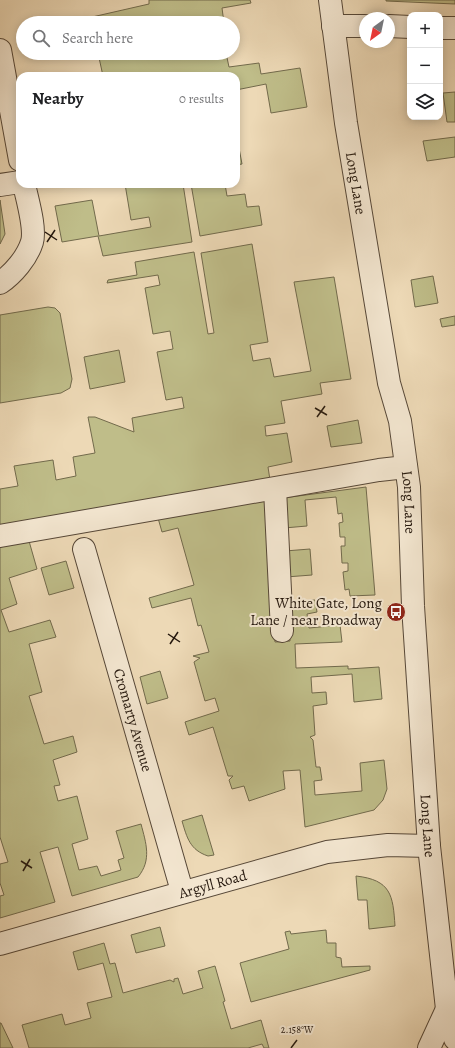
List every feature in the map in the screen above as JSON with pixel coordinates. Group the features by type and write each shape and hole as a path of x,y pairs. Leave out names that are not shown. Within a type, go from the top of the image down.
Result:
{"street":[{"name":"Long Lane","path":"330,0 346,123 389,382 400,421 409,488 413,606 429,846 455,1039"},
{"path":"333,26 359,26"},
{"path":"395,26 407,27"},
{"path":"443,28 455,28"},
{"path":"0,50 16,138"},
{"path":"0,185 16,183"},
{"path":"0,283 17,268 32,242 32,229 25,188"},
{"path":"0,536 275,488 406,467"},
{"path":"275,488 282,631"},
{"name":"Cromarty Avenue","path":"84,549 182,891"},
{"name":"Argyll Road","path":"0,944 126,909 182,891 327,852 388,845 429,846"},
{"path":"429,1048 451,1012"}],"shaded area":[{"path":"149,0 250,0 251,3 222,8 223,16 96,16 149,4"},
{"path":"455,0 455,4 386,1"},
{"path":"100,60 228,60 229,67 259,63 261,74 300,68 307,107 271,113 266,84 240,89 240,72 102,72"},
{"path":"455,92 455,122 447,122 443,93"},
{"path":"455,137 455,157 427,161 423,141"},
{"path":"240,153 242,164 240,164"},
{"path":"126,188 184,188 192,242 103,256 98,236 62,242 55,206 92,200 99,236 151,227 149,217 131,220"},
{"path":"192,188 226,188 227,196 245,194 247,207 259,206 262,225 200,236"},
{"path":"0,200 5,234 0,244"},
{"path":"252,244 268,342 250,345 253,361 270,358 274,377 311,371 294,282 334,277 351,379 320,383 322,394 281,401 285,423 265,426 266,436 287,433 292,462 268,467 270,480 0,526 0,489 18,486 14,466 53,460 56,480 76,476 73,457 95,453 88,417 95,417 134,432 132,418 184,408 182,397 166,400 157,352 173,349 170,331 153,334 145,288 160,285 158,275 107,283 108,280 137,275 135,262 194,252 208,334 214,333 201,253"},
{"path":"433,276 438,303 415,307 411,280"},
{"path":"48,307 55,308 60,313 72,379 70,388 61,393 0,403 0,315"},
{"path":"455,316 455,325 442,327 440,319"},
{"path":"119,350 125,382 90,389 84,357"},
{"path":"358,420 362,443 331,447 327,426"},
{"path":"366,487 375,595 350,596 349,589 345,590 343,572 348,571 348,563 342,563 341,546 345,546 345,537 340,537 339,523 343,522 342,513 338,514 336,497 305,500 307,526 284,528 283,498"},
{"path":"268,500 275,642 290,641 287,602 315,600 317,612 307,614 309,628 340,625 342,642 295,644 296,668 348,666 348,669 379,667 382,699 354,702 352,674 311,677 312,693 326,692 327,704 313,706 315,735 310,737 313,740 316,767 320,767 322,780 314,781 315,795 362,791 360,763 384,760 387,789 383,800 374,810 305,827 300,770 283,771 285,789 249,801 244,786 232,789 229,780 233,776 228,776 213,727 189,735 185,722 219,711 215,698 205,701 194,662 200,658 193,656 209,652 201,625 198,626 191,598 152,608 149,598 194,585 178,528 162,532 158,518"},
{"path":"29,541 37,569 9,578 17,604 1,610 9,632 50,620 56,637 29,644 42,692 29,696 44,744 73,736 77,752 53,760 60,785 54,786 58,801 77,796 88,839 72,844 79,870 97,866 101,876 121,870 118,860 124,858 116,831 141,824 147,851 145,864 138,877 72,896 58,847 40,852 55,902 0,918 0,896 4,895 0,883 0,864 8,862 0,837 0,546"},
{"path":"310,549 312,575 286,577 285,551"},
{"path":"66,561 74,588 49,595 41,568"},
{"path":"160,671 168,698 147,704 140,677"},
{"path":"202,815 214,855 208,856 193,847 190,843 182,821"},
{"path":"356,876 377,881 388,891 393,906 395,926 369,929 367,900 358,900"},
{"path":"160,927 165,946 136,953 131,935"},
{"path":"326,930 327,943 336,943 336,957 341,958 342,967 370,966 370,970 251,1002 240,963 289,949 285,932 290,931 291,934"},
{"path":"104,943 110,964 115,963 123,993 170,980 174,982 174,979 178,978 183,994 203,988 198,971 215,966 231,1029 261,1020 269,1048 264,1048 262,1044 248,1048 29,1048 22,1025 62,1014 65,1025 91,1018 87,1003 112,997 103,963 78,970 73,952"},
{"path":"1,1023 13,1048 0,1048"}],"place":[{"name":"White Gate, Long Lane / near Broadway","path":"396,612"}]}
